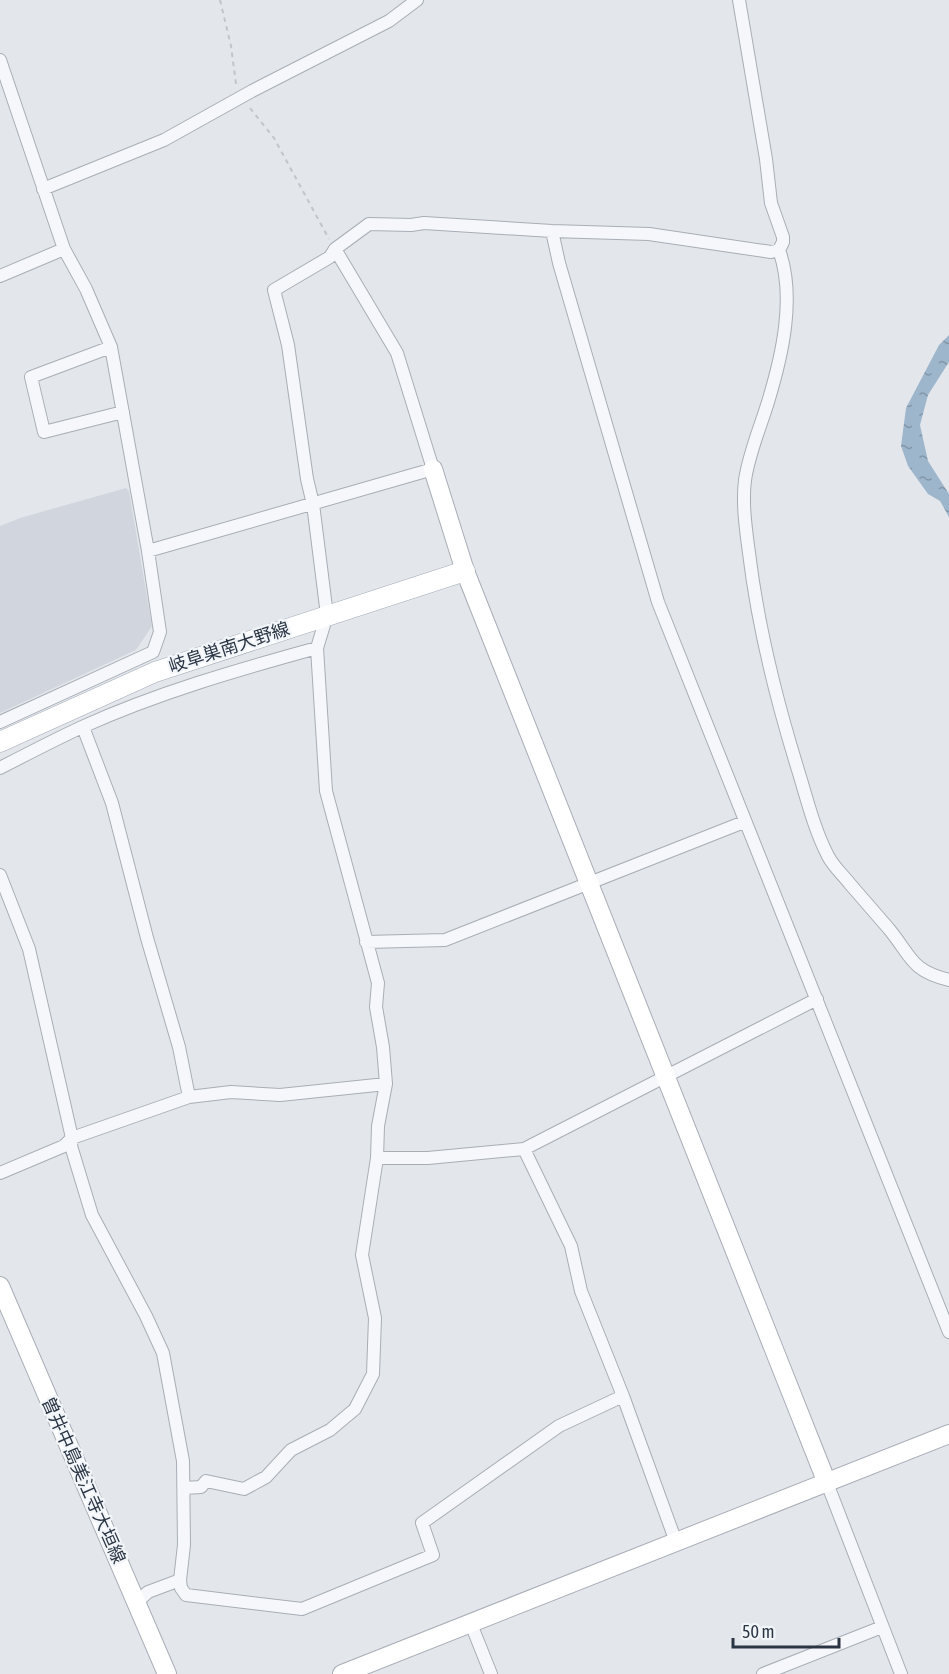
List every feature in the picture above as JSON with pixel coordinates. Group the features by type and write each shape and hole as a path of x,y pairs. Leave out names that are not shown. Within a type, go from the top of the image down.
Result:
{"main road":[{"name":"岐阜巣南大野線","path":"0,742 155,672 465,572"}],"street":[{"path":"43,189 164,140 389,21 417,0"},
{"path":"739,0 771,202 783,237 779,250 786,278 785,317 777,366 767,404 755,436 745,480 752,574 769,672 817,832 829,858 895,937 916,966 929,974 949,980"},
{"path":"0,60 64,249 86,289 111,347 148,551 160,632 153,652 0,722"},
{"path":"184,1488 201,1487 206,1481 244,1489 266,1477 291,1450 330,1430 354,1408 373,1374 375,1318 362,1255 377,1158 378,1126 386,1084 375,1007 378,983 326,791 316,648 327,615 313,504 307,479 288,345 274,290 330,257 335,249 369,224 424,223 650,234 771,252 779,250"},
{"path":"552,231 559,263 658,602 949,1332"},
{"path":"0,276 64,249"},
{"path":"335,249 397,353 465,572 590,882 901,1674"},
{"path":"111,347 31,376 44,432 123,412"},
{"path":"148,551 433,469"},
{"path":"0,768 83,727 136,705 231,672 316,648"},
{"path":"83,727 112,803 147,938 179,1047 189,1097"},
{"path":"366,942 445,940 744,822"},
{"path":"0,875 29,949 72,1138 71,1146 92,1215 147,1316 163,1353 180,1444 184,1488 184,1545 180,1580 181,1588 186,1595 302,1609 433,1555 422,1522 559,1426 623,1396"},
{"path":"377,1158 428,1158 524,1149 817,999"},
{"path":"0,1173 64,1146 72,1138 189,1097 231,1092 280,1095 386,1084"},
{"path":"524,1149 571,1246 581,1292 623,1396 676,1542"},
{"name":"曽井中島美江寺大垣線","path":"0,1286 167,1674"},
{"path":"342,1674 949,1434"},
{"path":"137,1602 148,1592 180,1580"},
{"path":"471,1624 491,1674"},
{"path":"763,1674 882,1627"}],"path":[{"path":"220,0 231,46 239,99 248,105 274,138 335,249"}],"shaded area":[{"path":"126,488 129,491 152,626 136,650 0,713 0,526 20,518"}],"water":[{"path":"949,335 949,362 928,395 920,425 928,461 949,494 949,517 940,501 928,494 908,466 901,446 906,408 939,345"}]}
